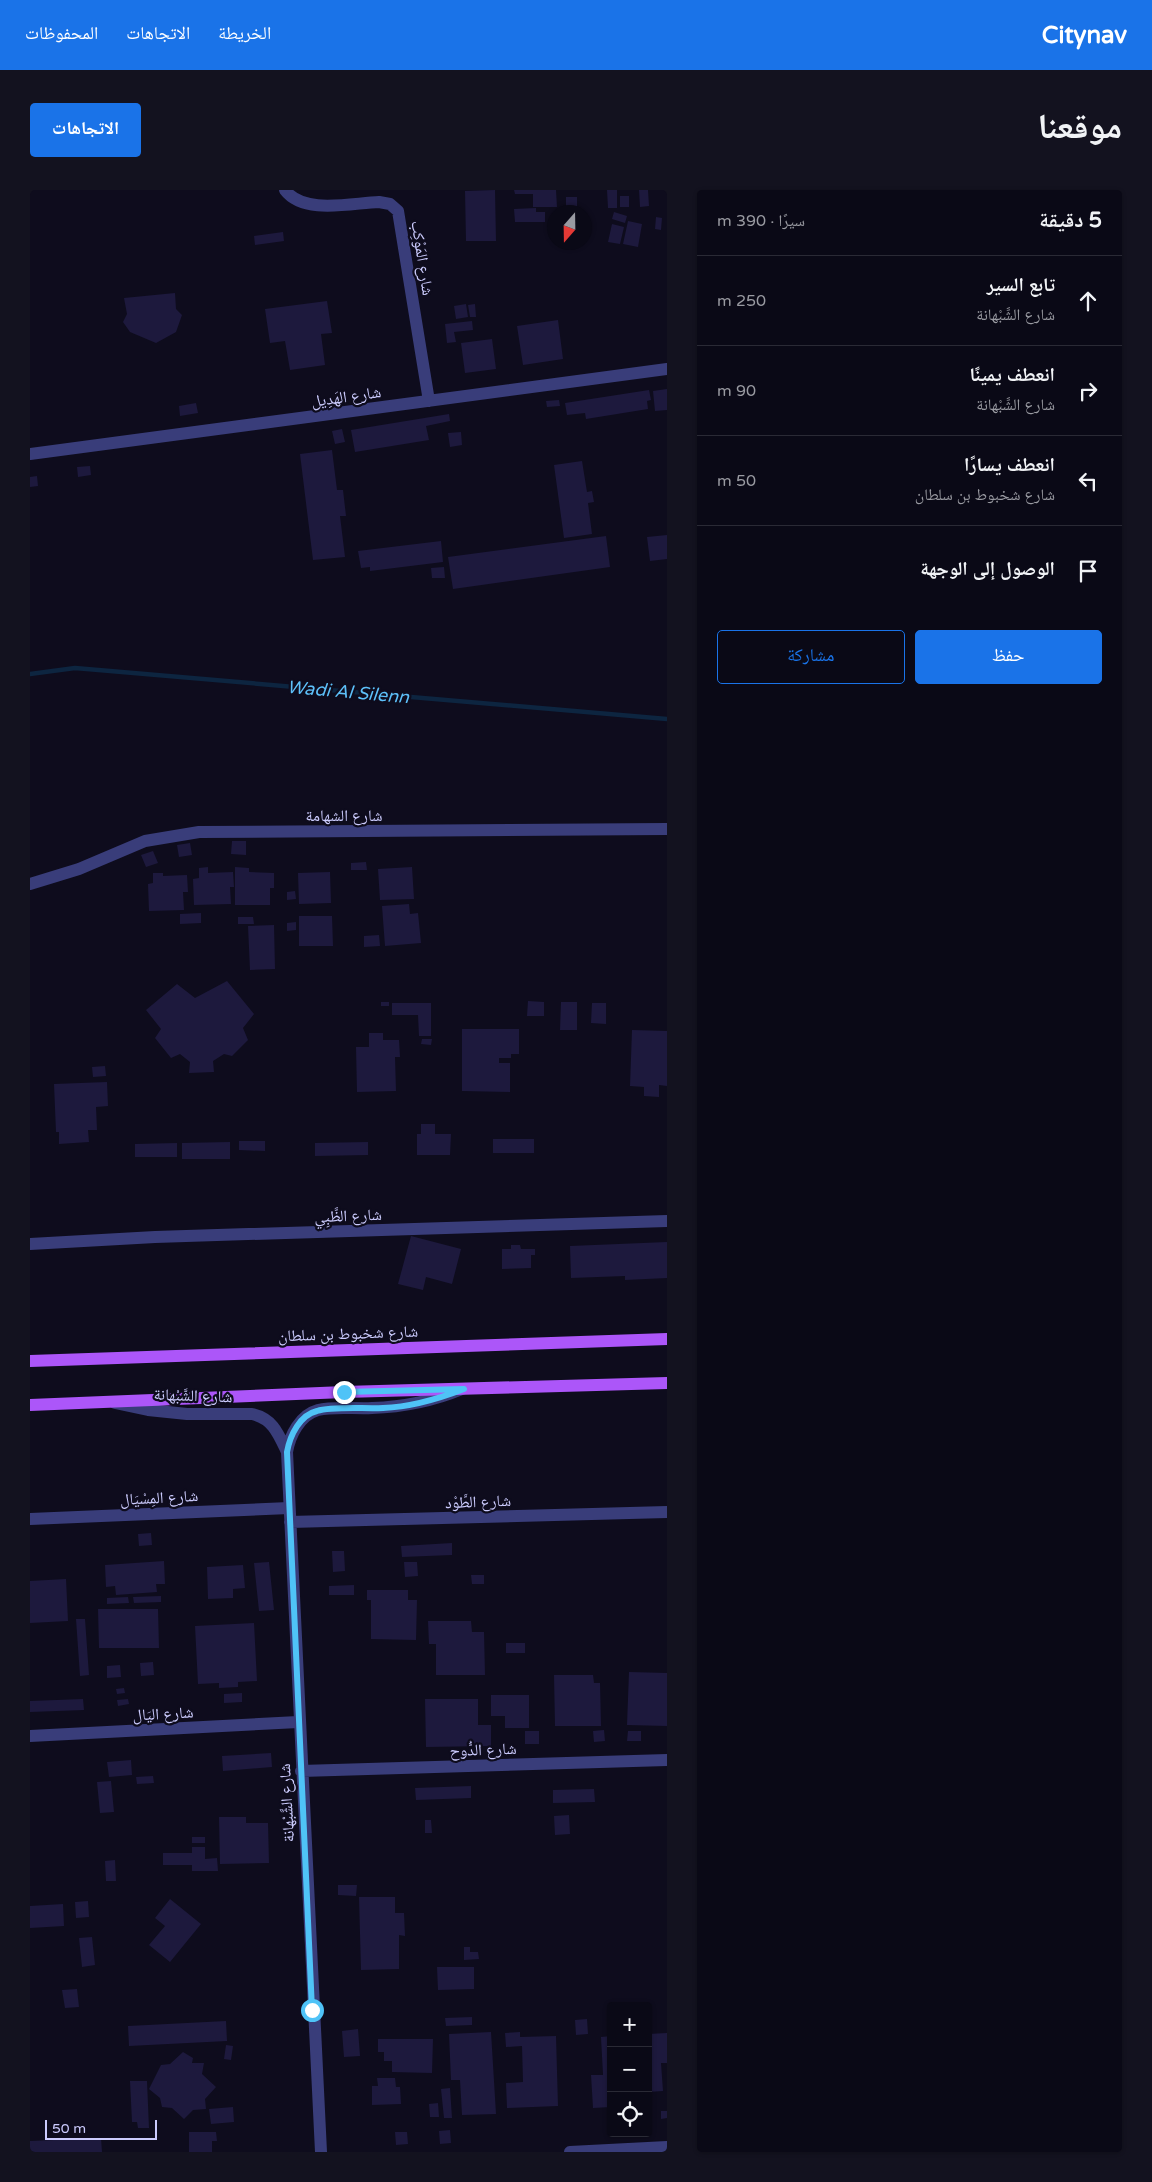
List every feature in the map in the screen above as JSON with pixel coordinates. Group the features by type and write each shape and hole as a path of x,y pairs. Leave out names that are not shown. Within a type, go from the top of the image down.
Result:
{"main road":[{"name":"شارع شخبوط بن سلطان","path":"30,1362 667,1338"},
{"path":"30,1405 667,1383"}],"street":[{"name":"شارع المَوْكِب","path":"285,190 294,200 309,205 379,202 390,204 398,211 429,401"},
{"name":"شارع الهَدِيل","path":"30,454 667,370"},
{"name":"شارع الشهامة","path":"30,884 79,870 145,841 190,833 667,829"},
{"name":"شارع الظَّبِي","path":"30,1244 164,1237 667,1221"},
{"name":"شارع الشَّبْهانة","path":"321,2152 298,1722 287,1452 289,1441 296,1427 317,1410 405,1405 444,1397 464,1389"},
{"name":"شارع الشَّبْهانة","path":"109,1402 167,1413 252,1414 270,1421 287,1452"},
{"name":"شارع المِسْيَال","path":"30,1519 289,1508"},
{"name":"شارع الطَّوْد","path":"290,1522 667,1512"},
{"name":"شارع اليَال","path":"30,1736 298,1722"},
{"name":"شارع الدُّوح","path":"301,1771 667,1760"},
{"path":"570,2152 667,2147"}],"building":[{"path":"495,190 496,241 466,241 465,191"},
{"path":"514,190 556,190 557,205 533,207 533,194 515,194"},
{"path":"607,190 617,190 617,208 608,208"},
{"path":"639,190 648,190 649,206 640,207"},
{"path":"620,196 629,196 629,207 620,207"},
{"path":"566,197 577,197 577,205 566,205"},
{"path":"536,208 536,212 545,212 545,222 515,222 514,209"},
{"path":"614,212 627,216 625,223 612,219"},
{"path":"656,217 662,218 661,230 655,229"},
{"path":"628,221 642,224 638,247 623,244"},
{"path":"612,224 624,227 620,244 608,242"},
{"path":"283,232 284,241 255,245 254,236"},
{"path":"175,293 176,309 182,315 176,332 156,343 130,332 123,322 127,314 124,298"},
{"path":"327,301 332,333 321,334 325,365 290,370 285,341 270,343 265,309"},
{"path":"466,304 468,317 456,319 454,306"},
{"path":"475,304 476,317 470,317 468,305"},
{"path":"558,320 563,359 523,365 517,326"},
{"path":"472,321 473,330 454,332 456,342 447,343 445,324"},
{"path":"492,339 496,369 465,373 461,343"},
{"path":"667,389 667,410 655,411 653,391"},
{"path":"649,390 651,400 647,401 648,409 586,419 585,413 567,415 565,403"},
{"path":"559,400 560,406 547,407 546,401"},
{"path":"196,403 198,413 180,416 179,406"},
{"path":"449,414 450,421 426,426 429,440 355,452 351,430"},
{"path":"342,429 345,442 335,444 332,431"},
{"path":"461,432 462,445 450,447 448,433"},
{"path":"332,450 337,490 343,490 346,516 340,516 345,557 313,560 300,454"},
{"path":"582,461 587,492 592,491 594,502 588,503 592,534 564,538 554,465"},
{"path":"90,466 91,475 78,477 77,467"},
{"path":"37,476 38,486 30,487 30,477"},
{"path":"667,535 667,559 650,561 647,537"},
{"path":"606,536 610,567 453,589 448,557"},
{"path":"441,541 443,562 370,571 370,567 361,568 358,551"},
{"path":"444,567 445,578 432,578 431,568"},
{"path":"232,841 246,841 246,855 231,854"},
{"path":"190,843 192,855 179,857 177,845"},
{"path":"153,851 158,863 146,867 141,855"},
{"path":"366,862 367,870 351,870 351,863"},
{"path":"208,867 208,873 233,872 234,887 230,887 231,904 194,905 193,879 199,878 199,868"},
{"path":"235,867 249,868 249,872 274,873 274,888 270,888 270,905 235,905"},
{"path":"412,867 414,899 380,900 378,869"},
{"path":"330,872 331,903 299,904 298,873"},
{"path":"153,873 163,873 163,876 187,875 188,892 183,892 184,910 149,911 148,884 153,883"},
{"path":"295,891 296,899 287,900 287,892"},
{"path":"409,904 410,914 418,913 421,943 385,946 382,906"},
{"path":"201,913 201,923 180,924 180,914"},
{"path":"299,916 332,916 333,946 299,946"},
{"path":"238,917 253,917 254,924 238,924"},
{"path":"296,922 296,930 287,931 287,923"},
{"path":"274,925 275,969 250,970 248,926"},
{"path":"379,935 380,946 364,947 364,936"},
{"path":"227,981 254,1014 243,1028 248,1040 232,1056 224,1054 213,1061 214,1072 189,1073 190,1062 180,1054 171,1058 155,1038 161,1029 146,1010 177,984 195,998"},
{"path":"528,1001 544,1002 544,1016 527,1016"},
{"path":"381,1002 389,1002 389,1006 381,1006"},
{"path":"561,1002 577,1002 577,1030 560,1030"},
{"path":"392,1003 431,1003 431,1036 419,1036 418,1015 392,1015"},
{"path":"592,1003 606,1003 606,1024 591,1023"},
{"path":"462,1029 519,1029 519,1054 511,1054 511,1058 499,1058 499,1063 510,1063 510,1092 462,1091"},
{"path":"632,1030 667,1031 667,1086 659,1085 659,1097 644,1096 644,1087 630,1086"},
{"path":"369,1033 383,1033 383,1040 399,1040 400,1057 395,1057 396,1091 357,1092 356,1047 369,1047"},
{"path":"422,1039 432,1039 431,1045 421,1044"},
{"path":"105,1066 106,1076 93,1077 92,1067"},
{"path":"107,1082 108,1106 96,1107 97,1130 88,1130 89,1142 59,1144 59,1132 56,1132 54,1084"},
{"path":"421,1124 435,1124 435,1134 451,1134 450,1155 417,1155 417,1134 421,1134"},
{"path":"493,1139 534,1139 534,1153 493,1153"},
{"path":"239,1141 265,1141 265,1151 239,1150"},
{"path":"230,1142 230,1159 182,1159 182,1143"},
{"path":"368,1142 368,1155 315,1156 315,1143"},
{"path":"177,1143 177,1157 135,1157 135,1144"},
{"path":"411,1236 461,1249 452,1284 426,1277 423,1290 398,1284"},
{"path":"667,1242 667,1278 625,1280 625,1276 571,1278 570,1246"},
{"path":"511,1245 520,1245 521,1249 535,1249 535,1255 531,1255 531,1268 502,1269 502,1249 511,1249"},
{"path":"151,1533 152,1545 139,1546 138,1534"},
{"path":"452,1543 452,1555 402,1557 401,1546"},
{"path":"332,1551 344,1551 345,1571 333,1572"},
{"path":"164,1561 165,1584 156,1584 157,1592 116,1595 115,1586 106,1587 105,1565"},
{"path":"269,1562 274,1610 259,1611 254,1563"},
{"path":"404,1562 417,1562 418,1576 405,1577"},
{"path":"243,1565 245,1588 233,1589 233,1598 208,1599 207,1567"},
{"path":"471,1575 484,1575 484,1584 472,1584"},
{"path":"66,1579 68,1621 30,1623 30,1581"},
{"path":"354,1585 354,1595 329,1595 329,1586"},
{"path":"367,1590 408,1590 408,1600 417,1600 416,1640 371,1639 371,1600 367,1600"},
{"path":"161,1596 161,1602 134,1603 133,1597"},
{"path":"128,1597 129,1603 107,1604 107,1598"},
{"path":"98,1609 158,1609 159,1648 99,1648"},
{"path":"76,1619 85,1619 89,1675 80,1676"},
{"path":"428,1621 471,1621 472,1632 484,1632 485,1675 436,1675 436,1644 429,1644"},
{"path":"254,1623 257,1681 238,1682 238,1687 219,1688 219,1683 198,1684 195,1626"},
{"path":"506,1643 525,1643 525,1653 506,1653"},
{"path":"153,1662 154,1675 141,1676 140,1663"},
{"path":"120,1665 121,1677 107,1678 107,1666"},
{"path":"629,1672 667,1673 667,1726 627,1725"},
{"path":"554,1675 593,1675 594,1683 600,1683 601,1726 555,1726"},
{"path":"124,1688 125,1693 117,1694 116,1689"},
{"path":"242,1693 242,1702 224,1703 224,1694"},
{"path":"491,1695 529,1695 529,1728 505,1728 505,1716 491,1716"},
{"path":"83,1699 84,1710 30,1712 30,1701"},
{"path":"128,1699 129,1704 118,1706 117,1700"},
{"path":"425,1699 478,1699 478,1725 491,1725 491,1746 426,1747"},
{"path":"604,1730 605,1741 594,1742 593,1731"},
{"path":"525,1731 539,1731 539,1744 525,1744"},
{"path":"628,1731 641,1731 641,1741 627,1741"},
{"path":"271,1753 272,1767 223,1771 222,1756"},
{"path":"131,1760 132,1775 109,1777 107,1762"},
{"path":"153,1776 154,1783 137,1784 136,1777"},
{"path":"111,1781 114,1812 100,1813 97,1782"},
{"path":"471,1786 471,1798 416,1800 415,1788"},
{"path":"594,1789 595,1802 553,1803 553,1790"},
{"path":"569,1815 570,1834 555,1835 554,1816"},
{"path":"219,1817 246,1817 246,1823 268,1823 269,1863 220,1864"},
{"path":"425,1820 431,1820 432,1833 425,1833"},
{"path":"192,1837 205,1837 205,1843 192,1843"},
{"path":"192,1847 205,1847 205,1859 217,1858 218,1871 192,1871 192,1865 163,1865 163,1853 192,1853"},
{"path":"115,1860 116,1881 106,1881 105,1861"},
{"path":"338,1885 357,1885 356,1896 338,1895"},
{"path":"359,1897 395,1897 395,1913 404,1913 405,1936 399,1935 399,1969 361,1970"},
{"path":"170,1899 201,1924 170,1962 149,1945 165,1926 155,1918"},
{"path":"88,1901 89,1917 76,1918 75,1902"},
{"path":"63,1904 64,1926 30,1928 30,1906"},
{"path":"92,1937 95,1965 82,1967 79,1938"},
{"path":"464,1947 470,1947 470,1952 478,1952 479,1959 464,1960"},
{"path":"437,1967 474,1967 474,1989 438,1990"},
{"path":"77,1989 79,2007 65,2008 62,1990"},
{"path":"472,2017 472,2025 446,2026 445,2018"},
{"path":"587,2019 588,2034 576,2035 575,2020"},
{"path":"226,2021 227,2041 129,2046 128,2026"},
{"path":"358,2029 360,2056 344,2057 342,2031"},
{"path":"491,2032 496,2114 462,2115 460,2080 451,2080 449,2034"},
{"path":"520,2032 520,2037 556,2036 558,2106 507,2108 506,2083 523,2082 522,2046 506,2047 505,2033"},
{"path":"667,2033 667,2063 661,2063 663,2091 652,2092 652,2034"},
{"path":"607,2036 607,2107 593,2108 591,2075 603,2075 601,2037"},
{"path":"378,2039 433,2039 432,2073 392,2072 392,2061 384,2061 384,2052 378,2052"},
{"path":"226,2045 233,2046 231,2060 224,2059"},
{"path":"183,2052 193,2058 192,2063 204,2063 202,2074 216,2087 205,2099 206,2109 193,2110 184,2119 172,2108 162,2107 160,2098 149,2089 161,2065 170,2064"},
{"path":"377,2078 395,2078 396,2087 400,2087 401,2104 372,2105 372,2086 378,2086"},
{"path":"130,2081 147,2081 149,2128 138,2128 137,2122 132,2122"},
{"path":"450,2088 452,2118 444,2118 441,2089"},
{"path":"438,2103 439,2117 430,2117 429,2104"},
{"path":"233,2107 234,2122 211,2124 209,2109"},
{"path":"661,2111 667,2111 667,2118 661,2119"},
{"path":"450,2130 451,2143 440,2144 439,2131"},
{"path":"189,2132 216,2132 217,2141 212,2141 212,2152 189,2152"},
{"path":"395,2132 407,2132 408,2144 396,2145"},
{"path":"101,2138 102,2152 30,2152 30,2141"}],"waterway":[{"name":"Wadi Al Silenn","path":"30,674 75,668 667,719"}],"route":[{"path":"312,2010 287,1452 289,1441 293,1431 300,1422 317,1410 386,1408 425,1402 464,1389 344,1392"}]}
